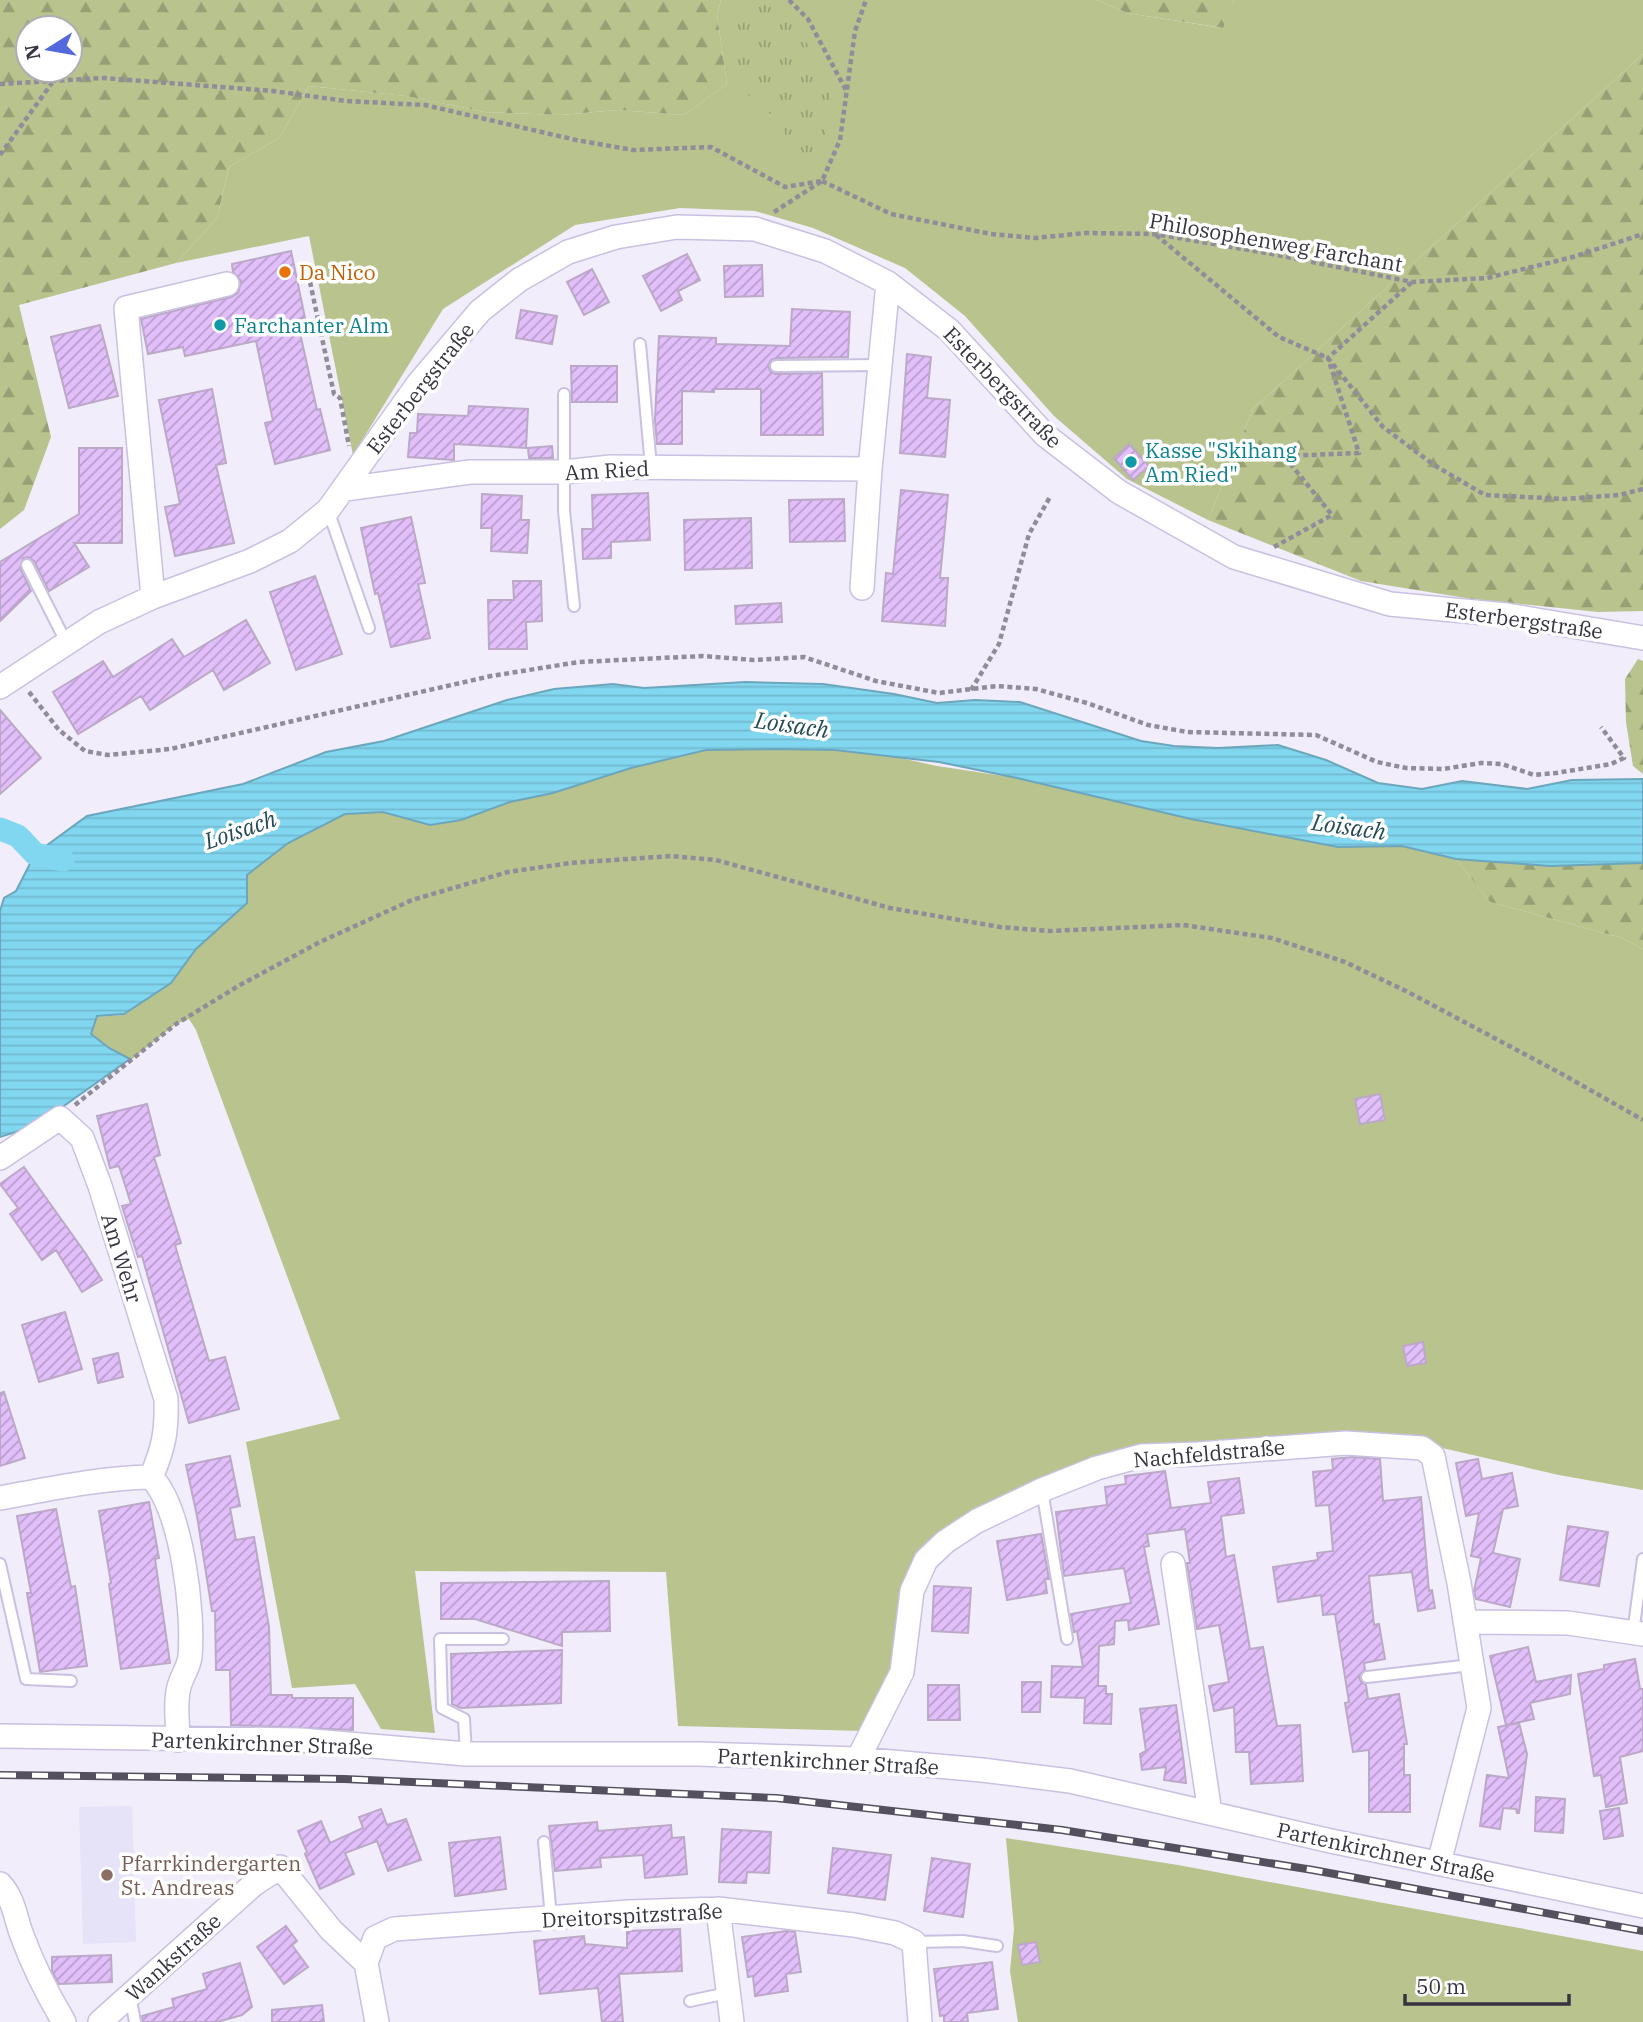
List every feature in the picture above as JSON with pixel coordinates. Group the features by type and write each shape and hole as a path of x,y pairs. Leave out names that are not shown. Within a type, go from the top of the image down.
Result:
{"street":[{"name":"Esterbergstraße","path":"8,681 99,622 153,597 250,561 290,541 328,510 418,384 480,311 519,281 568,252 616,237 677,227 755,229 825,251 888,283 949,330 1045,435 1119,492 1234,557 1390,604 1507,615 1643,638"},
{"path":"862,588 870,469 888,283"},
{"path":"153,597 126,307 227,284"},
{"name":"Am Ried","path":"350,481 470,472 563,472 611,467 870,469"},
{"path":"0,1158 60,1118"},
{"name":"Am Wehr","path":"60,1118 82,1138 100,1186 166,1399 167,1428 151,1477"},
{"name":"Nachfeldstraße","path":"858,1759 902,1672 912,1591 926,1560 945,1542 977,1521 1097,1468 1140,1456 1346,1443 1422,1448 1433,1456 1479,1708 1439,1863"},
{"path":"0,1498 72,1485 151,1477 160,1487 171,1512 183,1561 192,1625 190,1661 178,1690 178,1740"},
{"path":"1174,1564 1210,1813"},
{"path":"1465,1622 1568,1623 1638,1634"},
{"name":"Partenkirchner Straße","path":"0,1736 301,1740 466,1754 696,1754 858,1759 982,1770 1070,1781 1331,1841 1643,1906"},
{"name":"Wankstraße","path":"100,2022 254,1884 280,1867 331,1930 366,1963"},
{"path":"0,1884 13,1902 27,1947 46,1991 64,2022"},
{"path":"718,1909 732,2022"},
{"name":"Dreitorspitzstraße","path":"366,1963 374,1938 394,1929 551,1917 718,1909 854,1924 895,1933 914,1942"},
{"path":"914,1942 920,2022"},
{"path":"366,1963 377,2022"}],"lane":[{"path":"640,344 651,467"},
{"path":"776,366 880,365"},
{"path":"564,394 564,511 574,606"},
{"path":"328,510 369,628"},
{"path":"27,565 66,642"},
{"path":"1042,1490 1067,1639"},
{"path":"1638,1634 1643,1559"},
{"path":"0,1564 26,1679 71,1681"},
{"path":"466,1754 464,1719 442,1708 440,1639 503,1639"},
{"path":"1367,1677 1471,1665"},
{"path":"544,1842 551,1917"},
{"path":"914,1942 963,1941 997,1946"},
{"path":"690,2001 727,1993"},
{"path":"130,1995 135,2022"}],"path":[{"path":"789,0 808,19 847,93"},
{"path":"755,229 772,213 822,181 840,140 855,31 866,0"},
{"path":"84,80 104,78 272,91 346,101 425,105 576,140 633,150 711,147 785,187 822,181"},
{"path":"0,155 51,84"},
{"name":"Philosophenweg Farchant","path":"822,181 891,214 991,234 1035,238 1086,233 1155,234 1412,282 1487,278 1573,257 1643,234"},
{"path":"1155,234 1279,337 1328,358 1383,427 1434,465 1485,495 1565,499 1619,495 1643,489"},
{"path":"310,282 334,394 340,398 350,481"},
{"path":"1328,358 1412,282"},
{"path":"1271,568 1264,552 1332,515 1284,456 1359,453 1328,358"},
{"path":"971,690 999,644 1030,534 1051,497"},
{"path":"8,681 85,751 108,755 170,749 491,676 579,662 703,656 754,660 804,657 876,681 939,693 997,687 1036,689 1087,703 1149,725 1187,733 1316,735 1377,762 1406,768 1443,769 1481,763 1502,764 1534,775 1556,774 1611,764 1624,758 1601,727"},
{"path":"60,1118 176,1024 240,985 320,942 412,900 508,872 570,863 671,856 716,860 890,908 1000,927 1051,931 1183,925 1272,937 1345,962 1406,991 1643,1120"}],"shaded area":[{"name":"Pfarrkindergarten St. Andreas","path":"132,1806 136,1942 83,1944 79,1807"}],"green space":[{"path":"0,0 721,0 717,15 727,84 684,115 618,110 560,115 485,112 406,96 309,86 279,138 229,167 217,218 176,263 19,305 51,437 24,510 0,529"},
{"path":"721,0 1097,0 1127,13 1222,28 1234,0 1643,0 1643,54 1253,409 1208,520 1127,479 1054,416 965,316 905,268 813,228 755,211 680,208 575,225 443,309 353,455 309,236 176,263 217,218 229,167 279,138 309,86 407,96 485,112 560,115 618,110 684,115 727,84 717,15"},
{"path":"740,0 760,0 776,6 801,30 831,98 822,161 810,176 776,119 741,89 728,19"},
{"path":"1097,0 1234,0 1223,28 1127,13"},
{"path":"1643,54 1643,611 1598,612 1472,599 1361,581 1208,520 1253,409"},
{"path":"1638,659 1643,661 1643,774 1633,766 1626,722 1625,679"},
{"path":"706,750 835,750 896,757 1017,778 1191,819 1338,847 1402,846 1456,859 1490,902 1622,938 1643,949 1643,1490 1559,1475 1438,1447 1139,1449 925,1554 896,1663 863,1731 678,1726 666,1572 415,1571 435,1733 381,1729 355,1684 292,1688 246,1442 340,1419 196,1030 189,1019 176,1024 131,1060 91,1035 95,1017 124,1015 172,982 196,949 246,903 247,875 288,843 345,814 383,811 430,825 461,820 510,802 553,793 631,768"},
{"path":"1456,859 1550,866 1643,863 1643,949 1622,938 1490,902"},
{"path":"1006,1838 1178,1865 1643,1951 1643,2022 1018,2022 1010,1971 1014,1929"}],"water":[{"name":"Loisach","path":"745,682 823,684 937,703 975,700 1020,702 1141,741 1218,748 1278,745 1326,760 1378,783 1422,789 1462,781 1527,789 1572,780 1643,779 1643,863 1550,866 1456,859 1402,846 1338,847 1191,819 939,762 835,750 706,750 631,768 553,793 510,802 461,820 430,825 383,812 345,814 288,843 247,875 247,903 196,949 171,983 124,1014 97,1016 91,1034 130,1059 37,1125 0,1137 0,911 4,898 16,891 35,854 87,816 243,784 326,752 384,741 507,700 554,689 613,684 644,688"}],"building":[{"name":"Farchanter Alm","path":"291,251 305,318 297,319 317,410 320,409 330,450 275,464 265,423 273,421 256,341 185,356 183,347 148,354 141,319 231,297 238,293 241,281 233,272 232,264"},
{"path":"687,254 700,280 678,291 682,300 661,311 643,276"},
{"path":"762,265 763,296 725,297 724,266"},
{"path":"592,269 609,302 584,315 567,282"},
{"path":"792,309 850,312 848,357 776,358 768,365 770,371 775,374 822,373 823,435 761,435 761,389 714,389 714,392 682,391 682,444 657,444 655,420 659,336 716,338 716,344 790,346"},
{"path":"521,310 557,316 552,344 516,338"},
{"path":"100,325 118,396 69,408 51,337"},
{"path":"907,354 931,357 927,398 950,400 945,457 900,453"},
{"path":"571,366 617,366 617,402 572,402"},
{"path":"212,389 226,463 216,465 234,543 175,556 165,507 180,504 159,400"},
{"path":"469,406 528,409 526,448 454,444 454,460 408,457 410,433 417,433 418,414 468,416"},
{"name":"Kasse \"Skihang Am Ried\"","path":"1129,444 1149,466 1133,480 1114,458"},
{"path":"552,446 553,458 529,458 528,448"},
{"path":"79,448 122,448 122,543 74,543 89,567 49,591 34,561 28,557 23,558 20,568 31,591 0,621 0,562 79,514"},
{"path":"901,490 948,495 940,578 948,578 945,626 882,621 886,573 893,574"},
{"path":"648,493 650,540 611,542 611,558 583,559 582,529 593,529 592,495"},
{"path":"482,494 522,496 521,520 529,520 527,553 491,551 492,528 481,528"},
{"path":"844,499 845,541 790,542 789,500"},
{"path":"411,517 425,583 418,584 430,638 391,647 378,593 375,594 361,528"},
{"path":"751,518 752,568 685,570 684,520"},
{"path":"315,576 342,654 296,670 270,592"},
{"path":"513,581 541,581 542,621 526,622 527,649 489,649 488,600 514,600"},
{"path":"781,603 782,622 736,624 735,606"},
{"path":"246,620 270,663 224,690 213,670 150,710 141,696 78,734 53,692 103,661 113,677 172,639 184,657"},
{"path":"0,710 41,758 0,794"},
{"path":"1380,1094 1385,1120 1360,1124 1355,1099"},
{"path":"147,1104 160,1155 154,1157 181,1243 175,1245 209,1361 225,1357 239,1409 189,1423 142,1256 138,1257 122,1206 131,1204 119,1166 110,1168 97,1116"},
{"path":"24,1167 102,1280 82,1292 56,1250 42,1260 10,1214 18,1208 0,1184"},
{"path":"65,1312 82,1369 39,1382 22,1325"},
{"path":"1423,1342 1426,1363 1407,1366 1403,1346"},
{"path":"118,1353 123,1377 98,1383 93,1359"},
{"path":"4,1392 25,1458 0,1466 0,1393"},
{"path":"230,1456 240,1506 230,1508 236,1540 254,1537 269,1627 271,1695 292,1695 292,1698 353,1698 353,1730 231,1725 230,1670 216,1670 215,1611 212,1611 186,1465"},
{"path":"1332,1459 1380,1459 1383,1501 1421,1497 1429,1591 1432,1590 1435,1608 1418,1611 1412,1572 1369,1576 1374,1625 1379,1624 1385,1659 1364,1663 1365,1670 1359,1677 1366,1685 1368,1699 1399,1694 1407,1744 1404,1744 1404,1775 1410,1775 1410,1812 1369,1812 1369,1750 1353,1752 1345,1703 1349,1702 1335,1614 1323,1615 1321,1595 1278,1602 1273,1567 1318,1560 1317,1553 1333,1551 1329,1505 1316,1506 1313,1472 1333,1470"},
{"path":"1478,1459 1482,1479 1512,1473 1518,1506 1503,1509 1493,1553 1520,1559 1510,1607 1476,1599 1474,1591 1481,1558 1471,1556 1479,1513 1466,1516 1456,1463"},
{"path":"1165,1471 1171,1508 1211,1503 1208,1482 1239,1478 1244,1513 1221,1516 1226,1557 1234,1555 1250,1649 1263,1647 1277,1726 1300,1725 1303,1781 1251,1784 1249,1752 1236,1752 1234,1707 1214,1711 1209,1686 1229,1682 1219,1625 1197,1629 1185,1529 1147,1534 1149,1546 1144,1547 1159,1624 1129,1630 1128,1620 1115,1621 1114,1644 1099,1646 1098,1686 1106,1686 1106,1694 1112,1694 1111,1724 1084,1723 1085,1698 1051,1697 1052,1666 1083,1667 1071,1614 1131,1603 1124,1568 1064,1576 1056,1512 1107,1505 1105,1487 1126,1484 1125,1476"},
{"path":"149,1502 159,1558 155,1559 170,1663 121,1669 99,1511"},
{"path":"56,1509 71,1587 75,1586 87,1666 40,1672 27,1593 31,1593 17,1516"},
{"path":"1568,1526 1608,1532 1599,1586 1560,1580"},
{"path":"1041,1534 1049,1579 1045,1579 1047,1593 1007,1600 997,1541"},
{"path":"609,1581 610,1631 562,1632 562,1646 475,1619 441,1619 441,1583"},
{"path":"934,1586 971,1588 968,1633 932,1631"},
{"path":"1528,1647 1536,1682 1571,1675 1570,1694 1530,1703 1534,1719 1506,1725 1490,1656"},
{"path":"562,1650 561,1703 461,1708 452,1704 451,1654"},
{"path":"1635,1659 1640,1689 1643,1689 1643,1751 1620,1757 1627,1803 1606,1807 1601,1775 1594,1776 1578,1674"},
{"path":"1022,1682 1041,1682 1040,1712 1022,1712"},
{"path":"928,1685 959,1685 960,1720 928,1720"},
{"path":"1176,1705 1186,1783 1164,1780 1166,1767 1142,1770 1140,1754 1146,1751 1140,1709"},
{"path":"1519,1723 1527,1754 1519,1813 1516,1809 1503,1808 1500,1829 1480,1826 1487,1775 1509,1778 1498,1727"},
{"path":"1536,1797 1565,1799 1563,1833 1535,1831"},
{"path":"1619,1808 1623,1836 1604,1839 1600,1811"},
{"path":"381,1809 387,1825 406,1819 421,1860 388,1871 377,1841 345,1853 354,1874 320,1889 298,1831 321,1821 330,1843 363,1828 359,1817"},
{"path":"597,1822 598,1831 671,1825 672,1838 684,1837 687,1874 645,1878 643,1855 600,1858 601,1867 555,1871 549,1826"},
{"path":"722,1829 771,1832 769,1873 747,1872 746,1883 719,1882"},
{"path":"500,1837 506,1889 455,1896 449,1843"},
{"path":"833,1848 891,1855 885,1900 828,1893"},
{"path":"932,1858 970,1864 963,1917 924,1911"},
{"path":"286,1926 297,1941 292,1945 308,1967 284,1984 257,1947"},
{"path":"680,1929 682,1971 619,1974 623,2022 602,2022 598,1988 540,1994 534,1941 584,1936 585,1944 627,1948 627,1931"},
{"path":"795,1932 801,1972 786,1974 788,1991 755,1996 753,1976 748,1977 742,1937"},
{"path":"1036,1942 1040,1962 1022,1965 1018,1945"},
{"path":"111,1955 112,1982 59,1984 52,1971 52,1957"},
{"path":"992,1962 998,2009 967,2013 968,2022 944,2022 944,2015 940,2016 934,1969"},
{"path":"240,1963 252,2007 242,2015 217,2022 143,2022 142,2016 174,2007 172,1999 207,1989 203,1974"},
{"path":"322,2005 324,2022 272,2022 272,2010"}],"waterway":[{"path":"0,829 18,836 35,854 63,860"}],"railway":[{"path":"0,1775 344,1779 776,1798 1062,1830 1313,1870 1643,1931"}],"place":[{"name":"Da Nico","path":"285,272"},
{"name":"Farchanter Alm","path":"220,325"},
{"name":"Kasse \"Skihang Am Ried\"","path":"1131,462"},
{"name":"Pfarrkindergarten St. Andreas","path":"107,1875"}]}
